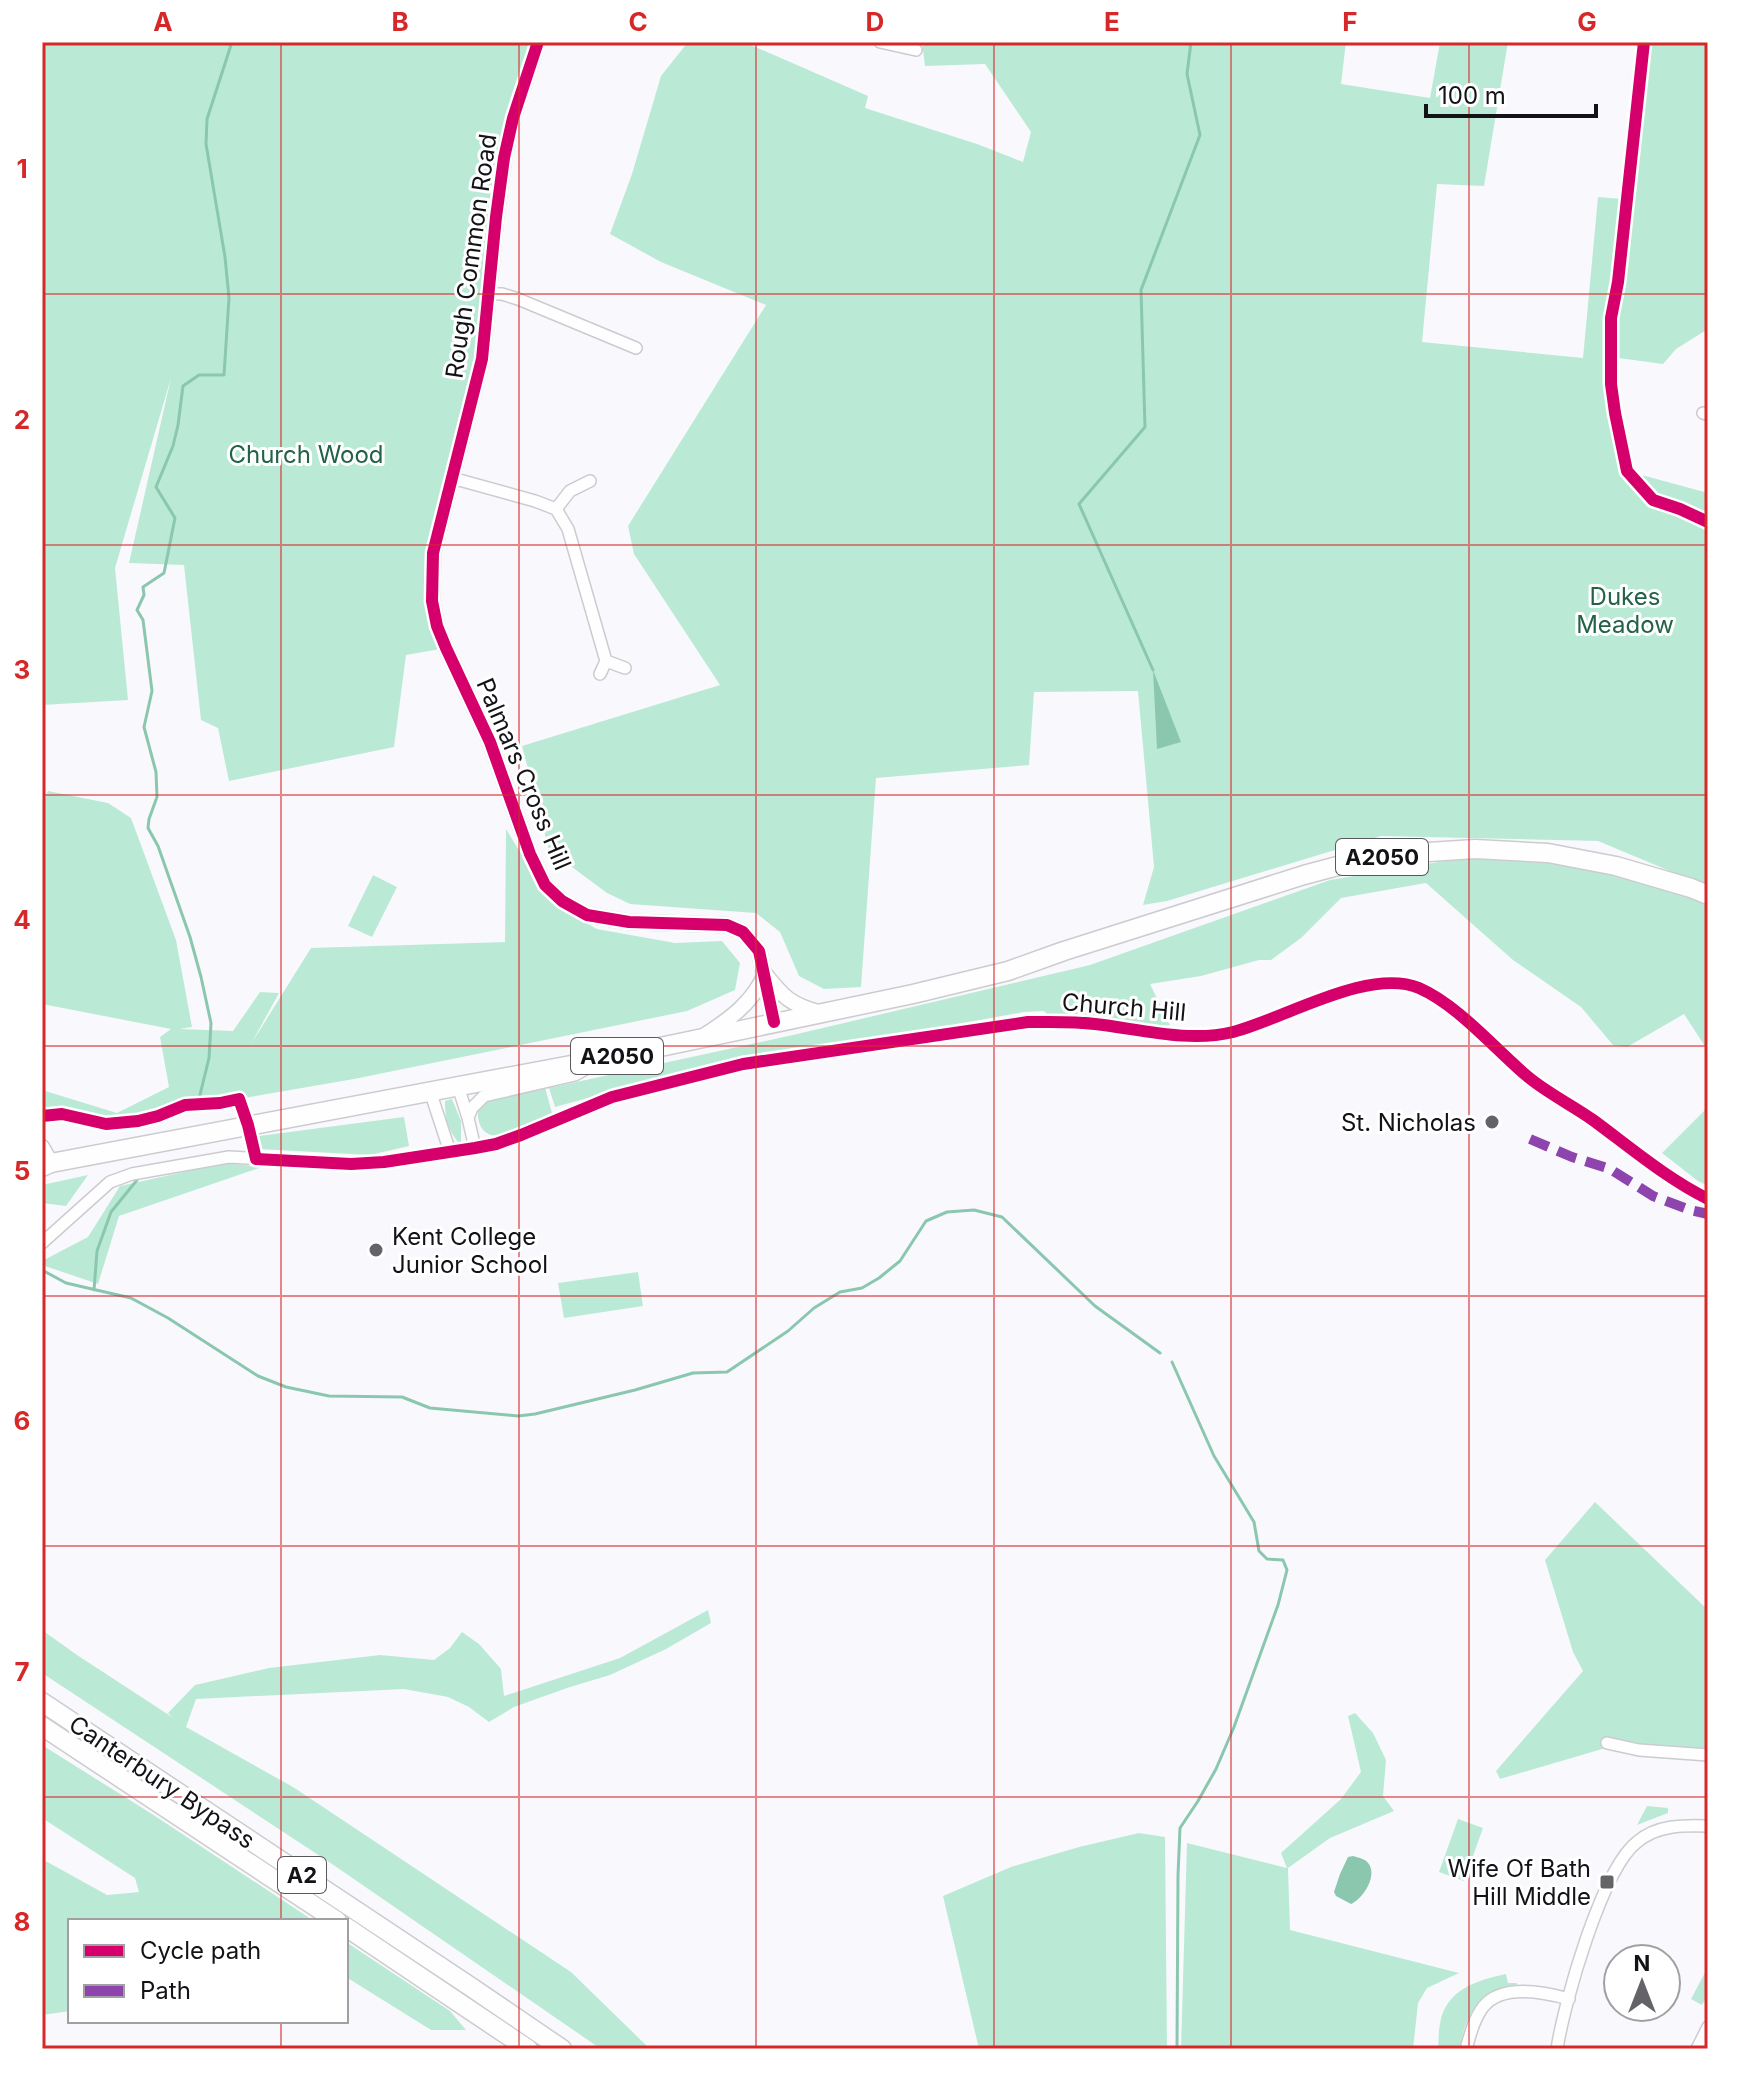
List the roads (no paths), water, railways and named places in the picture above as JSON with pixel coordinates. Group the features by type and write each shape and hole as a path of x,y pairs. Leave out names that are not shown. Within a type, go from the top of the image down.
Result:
{"main road":[{"name":"A2050","path":"44,1160 603,1059 913,994 1008,971 1304,875 1374,858 1475,849 1548,853 1616,866 1708,895"},
{"name":"Canterbury Bypass","path":"42,1702 562,2049"},
{"name":"Canterbury Bypass","path":"42,1726 334,1919"},
{"path":"348,1928 528,2049"}],"street":[{"name":"Rough Common Road","path":"452,478 482,359 504,158 513,118 538,42"},
{"path":"880,42 916,50"},
{"path":"489,294 518,299 636,348"},
{"path":"452,478 556,509 568,529 577,556 606,661 600,674"},
{"name":"Palmars Cross Hill","path":"452,478 433,553 432,601 437,626 490,742 530,854 545,885 562,901 587,915 629,922 714,924 734,928 750,939 759,951 774,1022"},
{"path":"556,509 570,491 590,481"},
{"path":"606,661 625,668"},
{"path":"701,1038 738,1011 758,989 765,974 785,999 821,1013"},
{"name":"Church Hill","path":"42,1243 110,1182 132,1174 229,1157 351,1164 450,1152 521,1135 612,1097 743,1064 1028,1022 1061,1021 1157,1033 1230,1033 1349,990 1379,984 1402,984 1437,998 1529,1078 1657,1168 1708,1199"},
{"path":"468,1118 472,1108 484,1096 575,1075 603,1059"},
{"path":"458,1086 475,1148"},
{"path":"430,1091 450,1152"},
{"path":"1607,1743 1639,1750 1708,1755"},
{"path":"1557,2049 1583,1950 1609,1881 1623,1856 1638,1840 1658,1830 1688,1825 1708,1826"},
{"path":"1466,2049 1476,2020 1492,1998 1526,1992 1569,1999"},
{"path":"1697,2049 1708,2027"}],"waterway":[{"path":"199,1099 209,1058 211,1023 190,937 158,846 148,828 157,797 156,772 144,727 152,691 143,620 137,610 144,595 143,587 164,573 175,518 156,487 173,446 183,386 199,375 224,375 229,298 206,144 207,119 232,42"},
{"path":"1153,670 1079,504 1145,427 1141,290 1200,135 1187,74 1191,42"},
{"path":"94,1290 97,1251 111,1212 137,1180"},
{"path":"42,1270 66,1283 131,1298 258,1376 286,1387 329,1396 402,1397 430,1408 518,1416 635,1390 693,1373 727,1372 788,1331 814,1308 840,1292 862,1288 879,1278 900,1261 926,1221 947,1212 974,1210 1002,1217 1095,1306 1160,1353"},
{"path":"1172,1362 1214,1456 1254,1522 1259,1551 1267,1559 1283,1560 1287,1570 1278,1605 1234,1727 1216,1769 1180,1828 1177,2049"}],"place":[{"name":"St. Nicholas","path":"1492,1122"},
{"name":"Kent College Junior School","path":"376,1250"},
{"name":"Wife Of Bath Hill Middle","path":"1607,1882"}],"park label":[{"name":"Church Wood","path":"306,454"},
{"name":"Dukes Meadow","path":"1625,610"}]}
